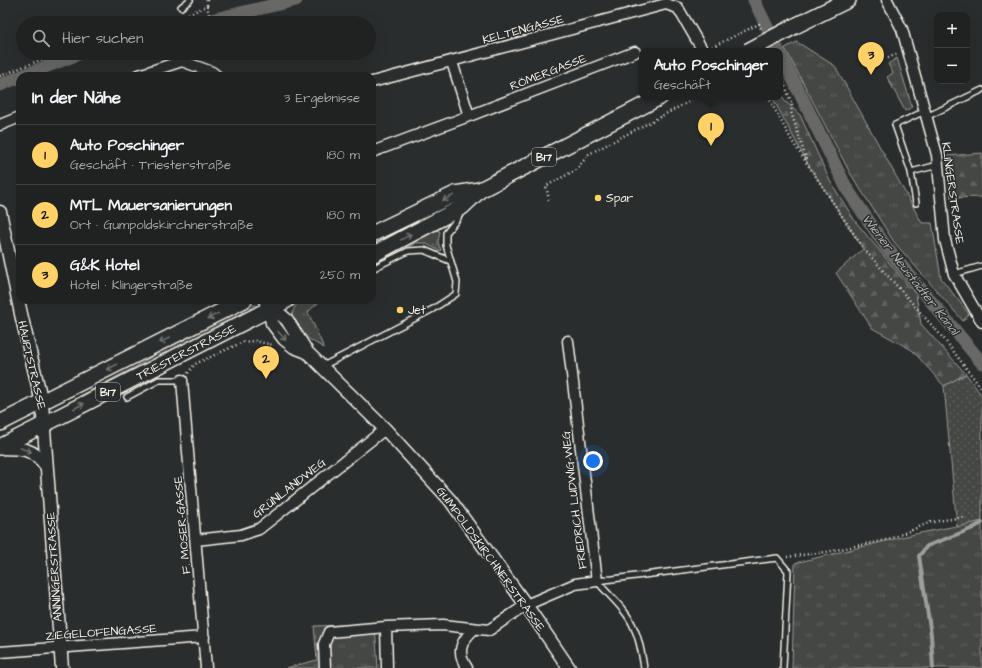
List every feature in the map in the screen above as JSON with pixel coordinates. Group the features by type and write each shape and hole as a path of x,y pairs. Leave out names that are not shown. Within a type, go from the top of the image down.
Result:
{"main road":[{"path":"754,48 848,0"},
{"name":"B17","path":"376,253 462,207 480,190 654,100"},
{"name":"B17","path":"376,232 455,194 480,190"},
{"name":"TRIESTERSTRASSE","path":"0,423 236,304"},
{"name":"TRIESTERSTRASSE","path":"0,447 267,305"}],"street":[{"name":"KLINGERSTRASSE","path":"887,0 902,29 937,155 945,240 954,274 982,322"},
{"name":"KELTENGASSE","path":"376,81 666,4 678,8 701,48"},
{"name":"RÖMERGASSE","path":"376,151 635,52"},
{"path":"148,72 182,61 212,72"},
{"path":"452,62 469,116"},
{"path":"0,125 16,119"},
{"name":"HAUPTSTRASSE","path":"0,212 16,290"},
{"name":"HAUPTSTRASSE","path":"19,304 42,403 44,424"},
{"name":"GUMPOLDSKIRCHNERSTRASSE","path":"267,305 272,324 284,339 294,347 307,352 322,366 385,429 450,500 526,605 569,668"},
{"name":"FRIEDRICH LUDWIG-WEG","path":"325,668 324,644 329,632 386,627 443,625 489,630 526,605 575,584 597,581 568,341"},
{"name":"F. MOSER-GASSE","path":"182,380 206,668"},
{"name":"ANNINGERSTRASSE","path":"44,424 62,668"},
{"name":"GRÜNLANDWEG","path":"196,540 241,535 259,529 385,429"},
{"path":"0,447 22,448 29,450 39,456 46,466"},
{"path":"386,627 387,668"},
{"path":"467,668 461,654 462,643 466,636 474,629"},
{"name":"ZIEGELOFENGASSE","path":"0,652 204,638"}],"lane":[{"path":"181,7 190,0"},
{"path":"916,203 911,172 895,125 926,114 982,90"},
{"path":"911,172 938,166"},
{"path":"322,366 433,309 456,294 457,282 446,245 446,233 458,218 462,207"},
{"path":"376,267 408,251 424,250 450,261"},
{"path":"954,274 982,266"},
{"path":"127,397 159,380 182,380"},
{"path":"597,581 777,558 788,571 783,668"},
{"path":"597,581 624,611 634,627 641,649 644,668"}],"path":[{"path":"207,0 209,16"},
{"path":"184,16 207,6"},
{"path":"717,44 759,24"},
{"path":"888,58 897,54"},
{"path":"0,76 40,60"},
{"path":"783,79 792,105 791,112 808,164"},
{"path":"549,200 546,186 576,170 590,154 692,100"},
{"path":"770,100 792,141 864,249 944,339 982,389"},
{"path":"777,558 826,552 890,539 931,522 964,517"}],"green space":[{"path":"797,42 835,66 922,223 932,223 941,278 969,314 963,321 894,242 850,173 785,48"},
{"path":"897,58 912,107 905,111 887,77 893,73 888,64"},
{"path":"783,97 784,100 800,115 830,181 855,221 916,295 921,324 966,374 944,386 912,350 872,328 836,273 863,249 808,164 774,100 783,100"},
{"path":"982,153 982,197 951,198 947,156"},
{"path":"435,230 440,231 438,242 440,251 425,243 416,243 376,264 376,261"},
{"path":"297,304 317,304 308,312 324,348 313,342 297,329 292,318"},
{"path":"256,305 257,307 78,399 78,397 135,367 159,352 246,306"},
{"path":"966,374 982,396 982,521 957,527 944,386"},
{"path":"982,521 982,668 792,668 795,563 915,534"},
{"path":"375,624 378,668 286,668 317,660 314,626"}],"waterway":[{"name":"Wiener Neustädter Kanal","path":"228,16 296,0"},
{"name":"Wiener Neustädter Kanal","path":"754,0 777,48"},
{"name":"Wiener Neustädter Kanal","path":"783,59 847,189 887,248 982,363"},
{"name":"Wiener Neustädter Kanal","path":"32,72 63,60"},
{"name":"Wiener Neustädter Kanal","path":"0,85 16,79"},
{"path":"933,668 931,635 919,556 927,546 971,529 982,523"}],"place":[{"name":"G&K Hotel","path":"871,75"},
{"name":"Auto Poschinger","path":"711,146"},
{"name":"Spar","path":"598,198"},
{"name":"Jet","path":"400,310"},
{"name":"MTL Mauersanierungen","path":"266,379"}]}
